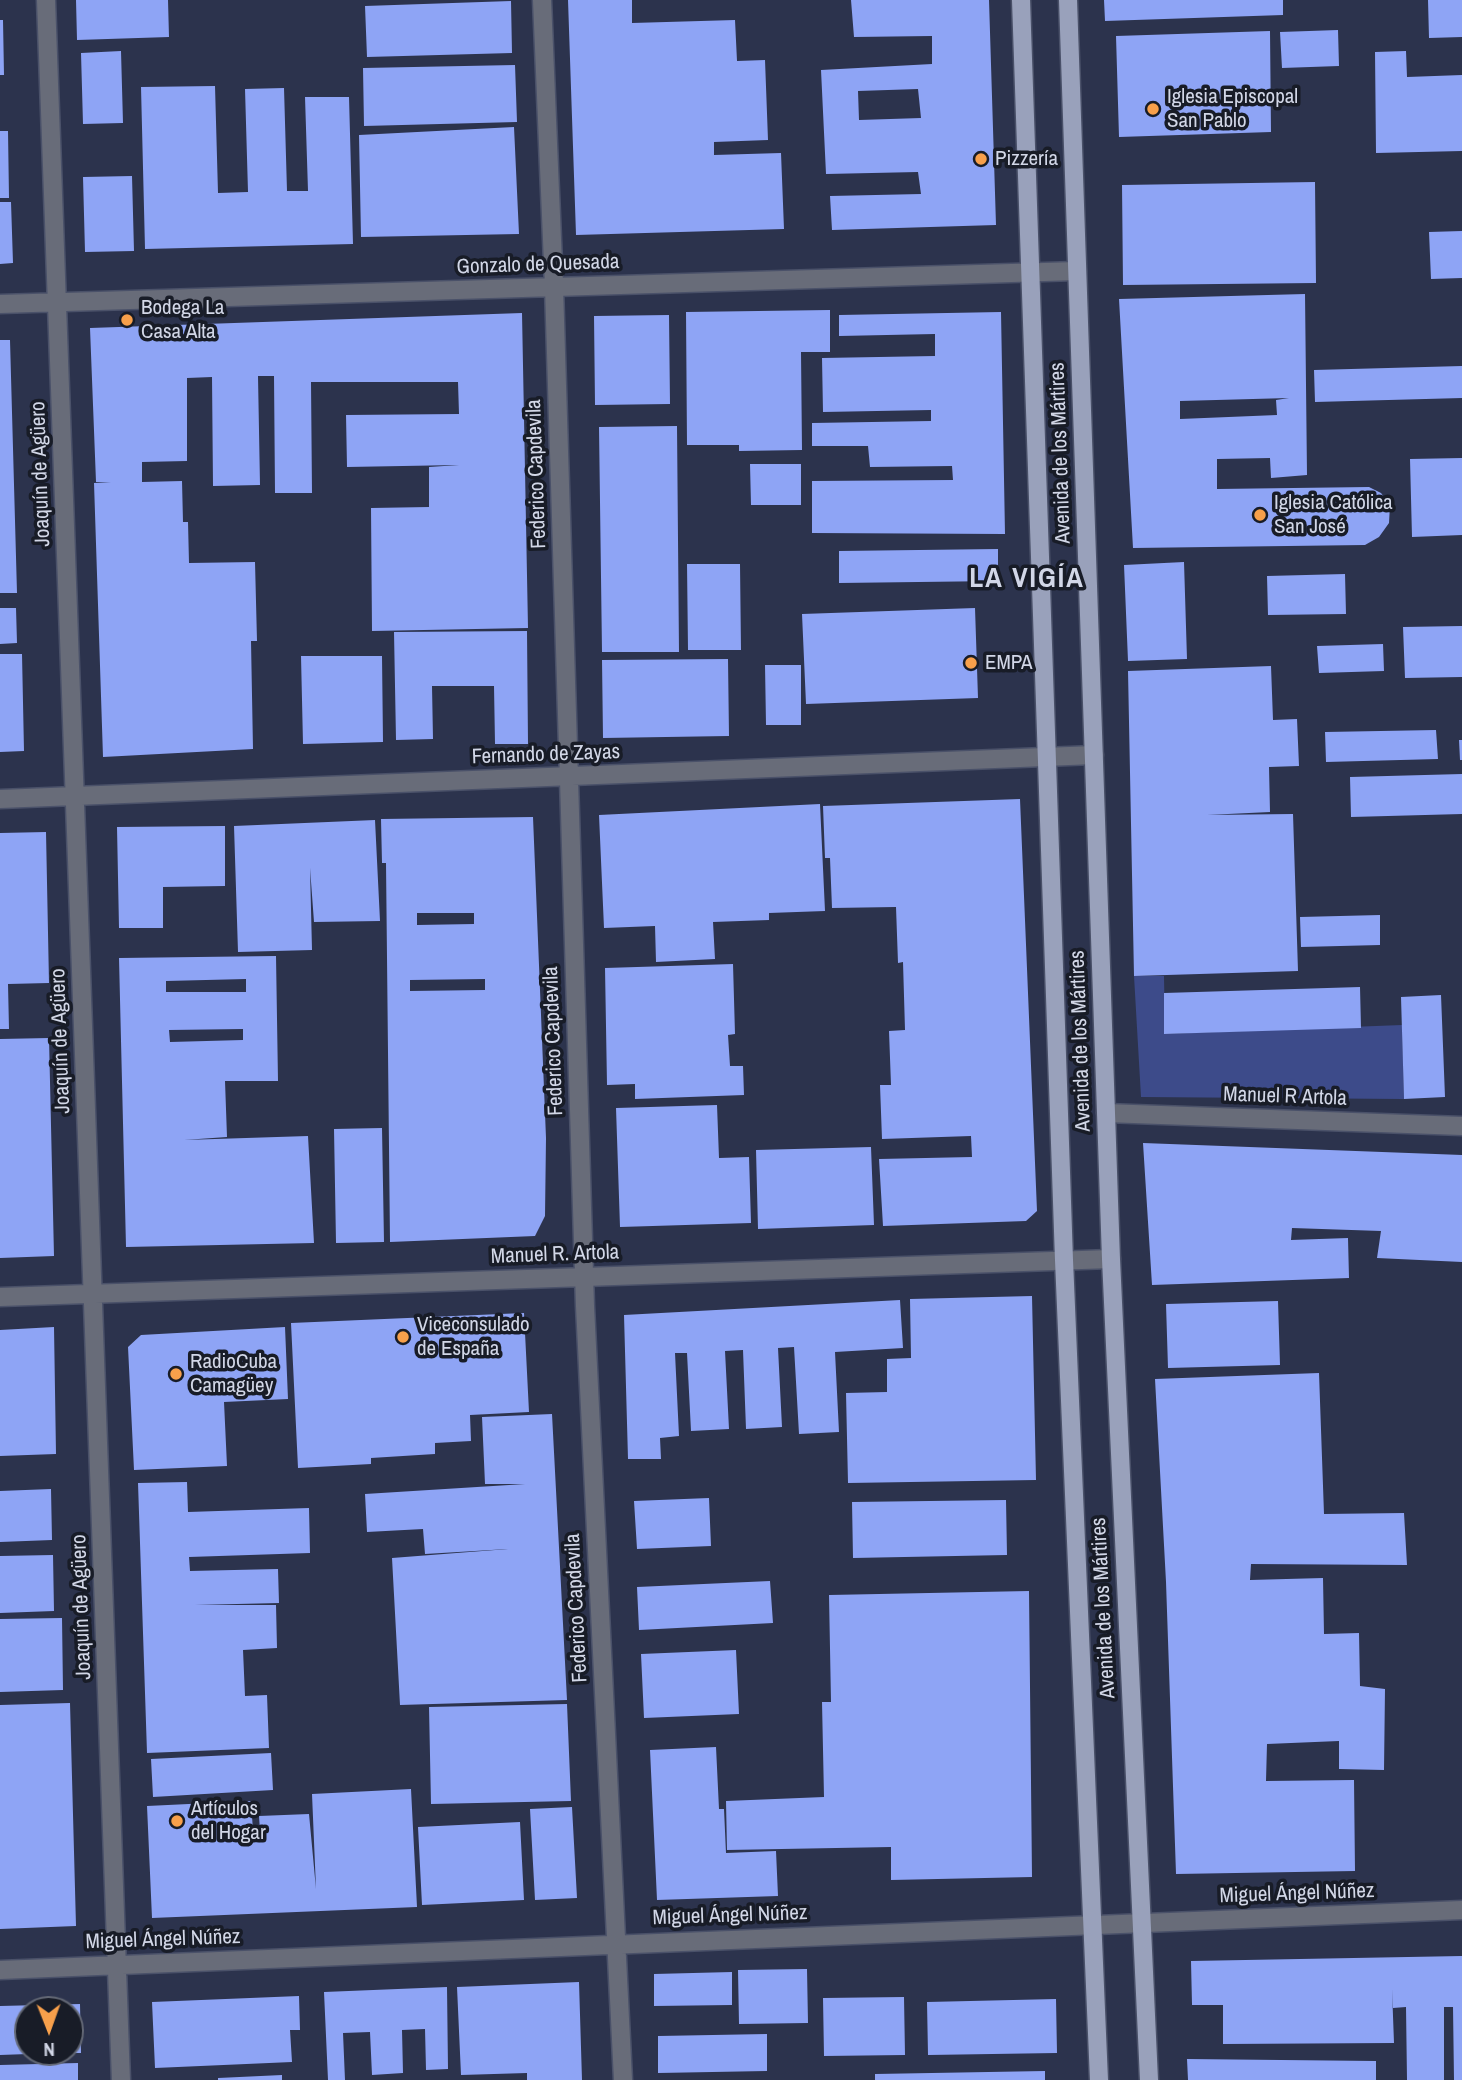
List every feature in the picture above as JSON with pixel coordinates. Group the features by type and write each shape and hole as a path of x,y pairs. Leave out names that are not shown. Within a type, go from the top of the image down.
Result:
{"main road":[{"name":"Avenida de los Mártires","path":"1021,0 1028,272 1064,1260 1099,2080"},
{"name":"Avenida de los Mártires","path":"1068,0 1111,1259 1149,2080"}],"street":[{"name":"Joaquín de Agüero","path":"46,0 121,2080"},
{"name":"Federico Capdevila","path":"542,0 554,287 584,1276 623,2080"},
{"name":"Gonzalo de Quesada","path":"0,304 1077,271"},
{"name":"Fernando de Zayas","path":"0,799 1094,755"},
{"name":"Manuel R Artola","path":"1106,1113 1462,1126"},
{"name":"Manuel R. Artola","path":"0,1297 1111,1259"},
{"name":"Miguel Ángel Núñez","path":"0,1970 1462,1910"}],"shaded area":[{"path":"1134,976 1164,976 1165,1034 1402,1025 1404,1099 1141,1097"}],"building":[{"path":"76,0 168,0 169,37 77,40"},
{"path":"568,0 632,0 632,23 735,20 737,61 765,60 768,140 714,142 714,155 781,153 784,229 576,235"},
{"path":"851,0 989,0 996,225 832,230 830,196 921,194 918,172 826,174 821,70 932,64 932,36 854,37","holes":["918,89 921,118 859,120 858,91"]},
{"path":"1104,0 1283,0 1283,15 1105,21"},
{"path":"1428,0 1462,0 1462,37 1429,38"},
{"path":"511,1 512,53 367,57 365,6"},
{"path":"0,20 3,20 4,75 0,75"},
{"path":"1338,30 1339,66 1282,68 1280,32"},
{"path":"1270,31 1271,132 1119,137 1116,36"},
{"path":"121,51 123,123 83,124 81,53"},
{"path":"1406,51 1407,77 1462,75 1462,151 1376,153 1375,52"},
{"path":"515,65 517,122 364,126 363,68"},
{"path":"215,86 218,193 248,192 245,89 284,88 287,191 308,191 305,97 349,97 353,244 145,249 141,87"},
{"path":"514,127 519,234 361,237 359,135"},
{"path":"0,131 8,131 9,198 0,198"},
{"path":"132,176 134,251 85,252 83,177"},
{"path":"1315,182 1316,283 1123,285 1122,185"},
{"path":"0,202 11,202 13,263 0,264"},
{"path":"1462,231 1462,278 1431,279 1429,232"},
{"path":"1305,294 1307,475 1271,478 1270,458 1217,459 1217,489 1369,487 1381,493 1390,505 1389,523 1379,537 1365,545 1133,548 1119,299","holes":["1289,398 1276,400 1277,415 1180,419 1180,401"]},
{"path":"830,310 830,352 801,352 802,450 739,451 739,445 687,445 686,312"},
{"path":"1001,312 1005,534 812,533 812,481 953,480 952,466 870,467 868,446 812,446 812,423 931,421 931,410 823,412 822,358 935,356 935,334 839,336 839,315"},
{"path":"522,313 528,628 372,631 371,508 429,507 429,467 459,465 347,467 346,415 459,414 458,382 311,382 312,493 275,493 274,376 258,376 260,485 213,486 212,377 187,378 187,461 142,462 142,482 182,481 183,522 188,522 189,563 255,562 257,641 251,641 253,749 103,757 94,483 111,482 96,482 90,328"},
{"path":"669,315 670,404 595,405 594,316"},
{"path":"0,340 10,340 17,593 0,593"},
{"path":"1462,366 1462,398 1315,402 1314,370"},
{"path":"677,426 679,652 602,652 599,427"},
{"path":"1462,458 1462,535 1412,537 1410,459"},
{"path":"750,464 801,464 801,505 751,505"},
{"path":"998,549 998,581 839,583 839,551"},
{"path":"1184,562 1187,659 1128,661 1124,565"},
{"path":"687,564 740,564 741,650 688,650"},
{"path":"1345,574 1346,614 1268,615 1267,576"},
{"path":"0,608 16,608 17,643 0,644"},
{"path":"975,608 978,698 806,704 802,614"},
{"path":"1462,626 1462,677 1405,678 1403,627"},
{"path":"527,631 528,744 495,744 494,686 432,686 433,739 396,740 394,632"},
{"path":"1383,644 1384,671 1319,673 1317,646"},
{"path":"0,654 22,654 24,751 0,752"},
{"path":"301,656 382,656 383,742 303,744"},
{"path":"728,659 729,736 603,738 602,660"},
{"path":"765,665 801,665 801,725 766,725"},
{"path":"1271,666 1273,720 1297,719 1299,766 1269,767 1270,812 1207,815 1293,814 1298,971 1134,976 1128,671"},
{"path":"1436,730 1438,759 1326,762 1325,732"},
{"path":"1459,740 1462,740 1462,760 1460,760"},
{"path":"1462,774 1462,814 1351,817 1350,777"},
{"path":"1020,799 1037,1211 1026,1221 883,1226 879,1159 972,1157 971,1136 882,1139 880,1085 891,1085 889,1031 905,1030 903,962 898,963 896,907 832,908 830,858 825,858 823,806"},
{"path":"820,804 825,911 769,913 769,920 713,922 715,959 656,962 655,926 604,928 599,815"},
{"path":"533,817 546,1138 545,1216 535,1236 390,1242 386,863 382,863 381,819","holes":["417,913 474,913 474,924 417,925","485,979 485,990 410,991 410,980"]},
{"path":"375,820 380,921 314,922 310,868 312,950 238,952 234,826"},
{"path":"225,826 225,886 163,887 163,928 119,928 117,827"},
{"path":"46,832 49,983 8,984 9,1029 0,1029 0,833"},
{"path":"1380,915 1380,945 1301,947 1300,917"},
{"path":"276,956 278,1081 225,1081 227,1137 184,1140 308,1136 314,1243 126,1247 119,958","holes":["246,979 246,992 166,992 166,981","243,1029 243,1040 170,1042 169,1030"]},
{"path":"733,964 735,1034 728,1035 730,1066 743,1066 744,1095 635,1099 635,1084 607,1085 605,968"},
{"path":"1360,987 1361,1028 1164,1034 1164,993"},
{"path":"1441,995 1445,1097 1404,1099 1401,997"},
{"path":"49,1038 54,1256 0,1258 0,1039"},
{"path":"717,1105 719,1158 749,1157 751,1223 620,1227 616,1108"},
{"path":"382,1128 384,1242 336,1243 334,1129"},
{"path":"1143,1143 1462,1155 1462,1262 1377,1258 1381,1231 1292,1228 1291,1240 1348,1238 1349,1278 1152,1285"},
{"path":"871,1147 874,1225 758,1229 756,1150"},
{"path":"1032,1296 1036,1480 848,1483 846,1393 887,1392 887,1359 911,1358 910,1299"},
{"path":"900,1300 903,1348 835,1352 839,1432 799,1434 794,1347 778,1348 782,1427 746,1429 743,1350 725,1351 729,1429 691,1431 687,1353 675,1353 679,1436 660,1438 661,1459 628,1459 624,1315"},
{"path":"1278,1301 1280,1365 1168,1368 1166,1304"},
{"path":"524,1313 529,1412 470,1415 471,1441 435,1443 435,1454 371,1458 371,1464 298,1468 291,1323"},
{"path":"54,1327 56,1454 0,1456 0,1330"},
{"name":"RadioCuba Camagüey","path":"285,1327 288,1399 224,1402 227,1466 134,1470 128,1347 141,1335"},
{"path":"1319,1373 1324,1514 1404,1513 1407,1565 1251,1564 1250,1580 1323,1578 1324,1634 1359,1633 1360,1686 1385,1689 1384,1770 1339,1769 1339,1741 1267,1744 1266,1781 1354,1780 1355,1871 1176,1874 1166,1582 1155,1379"},
{"path":"552,1414 567,1700 400,1705 392,1558 508,1549 425,1554 423,1529 367,1532 365,1494 525,1484 485,1484 482,1417"},
{"path":"187,1482 188,1512 309,1508 310,1553 189,1557 190,1571 278,1569 279,1603 195,1605 276,1605 277,1648 243,1650 245,1696 267,1695 269,1748 147,1753 138,1483"},
{"path":"51,1489 52,1540 0,1542 0,1491"},
{"path":"709,1498 711,1546 637,1549 634,1501"},
{"path":"1006,1500 1007,1555 853,1558 852,1502"},
{"path":"53,1555 54,1611 0,1613 0,1556"},
{"path":"770,1581 773,1623 639,1630 637,1587"},
{"path":"1029,1591 1032,1877 891,1880 891,1847 727,1850 726,1801 824,1797 822,1702 831,1702 829,1595"},
{"path":"62,1618 63,1690 0,1692 0,1619"},
{"path":"736,1650 739,1714 644,1718 641,1654"},
{"path":"70,1703 76,1926 0,1929 0,1705"},
{"path":"567,1704 571,1801 431,1804 429,1707"},
{"path":"716,1747 719,1809 724,1809 726,1853 776,1851 778,1896 657,1900 650,1750"},
{"path":"271,1753 273,1790 153,1797 151,1759"},
{"path":"411,1789 417,1907 152,1918 147,1806 251,1801 253,1831 260,1831 259,1816 309,1814 316,1889 312,1794"},
{"path":"572,1807 577,1898 535,1900 530,1809"},
{"path":"520,1822 524,1900 422,1905 418,1827"},
{"path":"1462,1956 1462,2080 1454,2080 1453,2007 1444,2007 1444,2080 1407,2080 1406,2007 1393,2008 1392,1989 1394,2043 1223,2044 1223,2005 1192,2005 1191,1961"},
{"path":"807,1969 808,2023 739,2024 738,1970"},
{"path":"732,1972 732,2005 654,2006 654,1974"},
{"path":"579,1982 582,2080 527,2080 527,2073 461,2075 457,1987"},
{"path":"447,1987 448,2069 426,2070 425,2029 402,2030 403,2073 372,2075 370,2032 343,2033 345,2080 328,2080 324,1992"},
{"path":"299,1996 300,2030 290,2030 292,2062 155,2068 152,2002"},
{"path":"904,1997 905,2055 824,2056 823,1998"},
{"path":"1056,1999 1057,2053 928,2055 927,2002"},
{"path":"0,2006 14,2006 14,2054 0,2055"},
{"path":"767,2034 767,2071 658,2073 658,2036"},
{"path":"1187,2059 1376,2061 1376,2080 1188,2080"},
{"path":"0,2065 78,2066 78,2080 0,2080"},
{"path":"1045,2071 1045,2080 875,2080 875,2074"},
{"path":"282,2075 282,2080 218,2080 218,2078"}],"place":[{"name":"Iglesia Episcopal San Pablo","path":"1153,109"},
{"name":"Pizzería","path":"981,159"},
{"name":"Bodega La Casa Alta","path":"127,320"},
{"name":"Iglesia Católica San José","path":"1260,515"},
{"name":"EMPA","path":"971,663"},
{"name":"Viceconsulado de España","path":"403,1337"},
{"name":"RadioCuba Camagüey","path":"176,1374"},
{"name":"Artículos del Hogar","path":"177,1821"}],"district":[{"name":"LA VIGÍA","path":"1027,579"}]}
